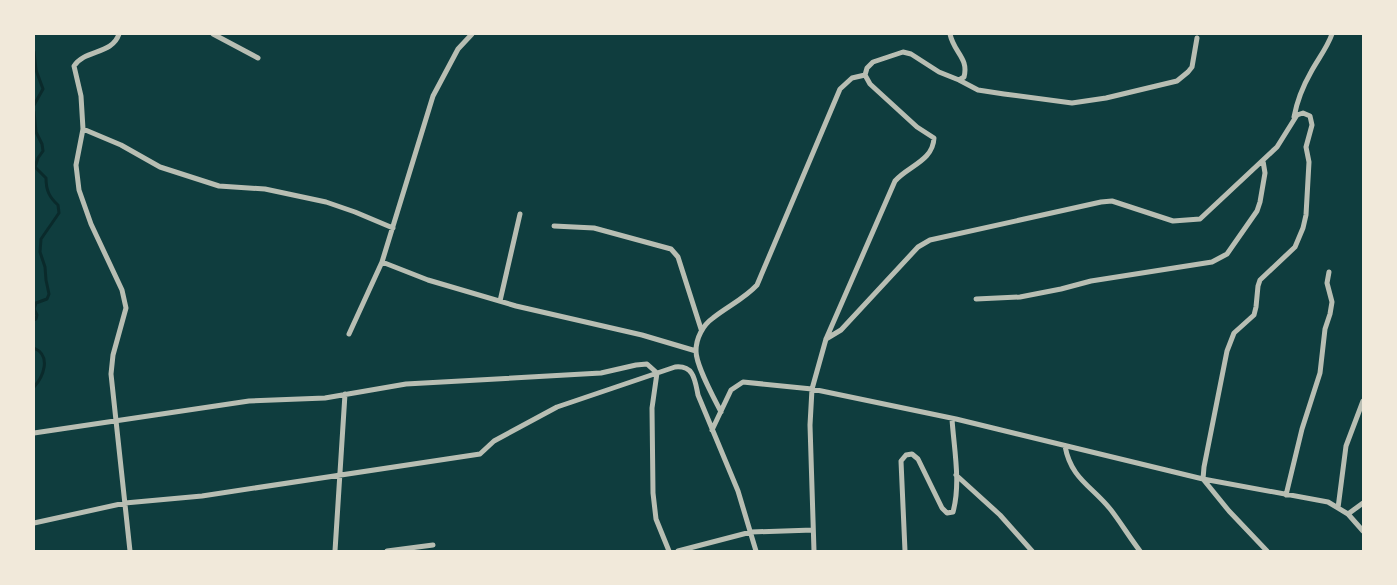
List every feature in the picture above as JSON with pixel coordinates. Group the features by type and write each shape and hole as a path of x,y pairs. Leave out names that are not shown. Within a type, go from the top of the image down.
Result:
{"street":[{"path":"119,34 117,40 109,48 78,60 74,66 81,96 83,129 76,165 79,190 90,224 122,290 126,308 112,355 110,374 130,551"},
{"path":"213,34 258,58"},
{"path":"349,334 382,262 434,96 458,49 472,34"},
{"path":"950,34 954,48 966,63 964,77 959,80"},
{"path":"826,338 841,330 918,247 930,240 1112,201 1173,222 1200,219 1263,161 1286,135 1293,120 1297,102 1332,34"},
{"path":"814,551 810,425 812,389 826,338 895,181 931,153 934,145 934,138 917,128 870,84 865,75 867,68 873,62 903,52 910,54 939,72 978,90 1072,103 1106,98 1177,81 1192,66 1197,38"},
{"path":"701,329 712,318 747,296 757,285 840,89 852,78 865,75"},
{"path":"1267,551 1229,511 1203,479 1227,351 1234,333 1254,315 1260,280 1295,247 1303,228 1306,215 1309,162 1306,147 1312,125 1310,116 1303,113 1297,115 1293,120"},
{"path":"83,129 121,145 160,167 219,186 265,189 326,202 393,228"},
{"path":"976,299 1020,297 1091,281 1212,262 1227,254 1256,211 1260,202 1265,173 1263,161"},
{"path":"500,301 520,214"},
{"path":"554,226 594,228 671,249 678,257 701,329 696,351 702,372 721,412"},
{"path":"382,262 428,280 500,301 642,334 696,351"},
{"path":"1286,495 1302,429 1320,373 1332,302 1328,282 1330,272"},
{"path":"34,433 249,401 326,398 406,384 601,373 647,364 657,373"},
{"path":"34,523 124,503 202,496 480,454 494,441 557,407 675,367 683,366 691,371 698,395 738,491 756,551"},
{"path":"657,373 652,408 653,493 656,519 669,551"},
{"path":"712,430 731,390 743,382 812,389 952,419 1203,479 1328,502 1348,514 1363,531"},
{"path":"335,551 345,394"},
{"path":"1338,508 1346,446 1363,400"},
{"path":"905,551 901,461 906,454 912,454 918,459 942,508 947,513 953,512 956,475 952,419"},
{"path":"1065,446 1067,460 1076,474 1110,510 1140,551"},
{"path":"956,475 1000,515 1032,551"},
{"path":"1348,514 1363,503"},
{"path":"678,551 751,532 814,530"},
{"path":"387,551 433,545"}],"waterway":[{"path":"34,52 36,70 43,89 34,105"},
{"path":"34,112 36,132 43,151 35,167 46,178 49,193 58,205 59,213 41,239 40,252 45,267 49,294 47,299 36,303 34,309 37,315 34,320"},
{"path":"34,348 40,352 44,361 43,372 34,387"}]}
